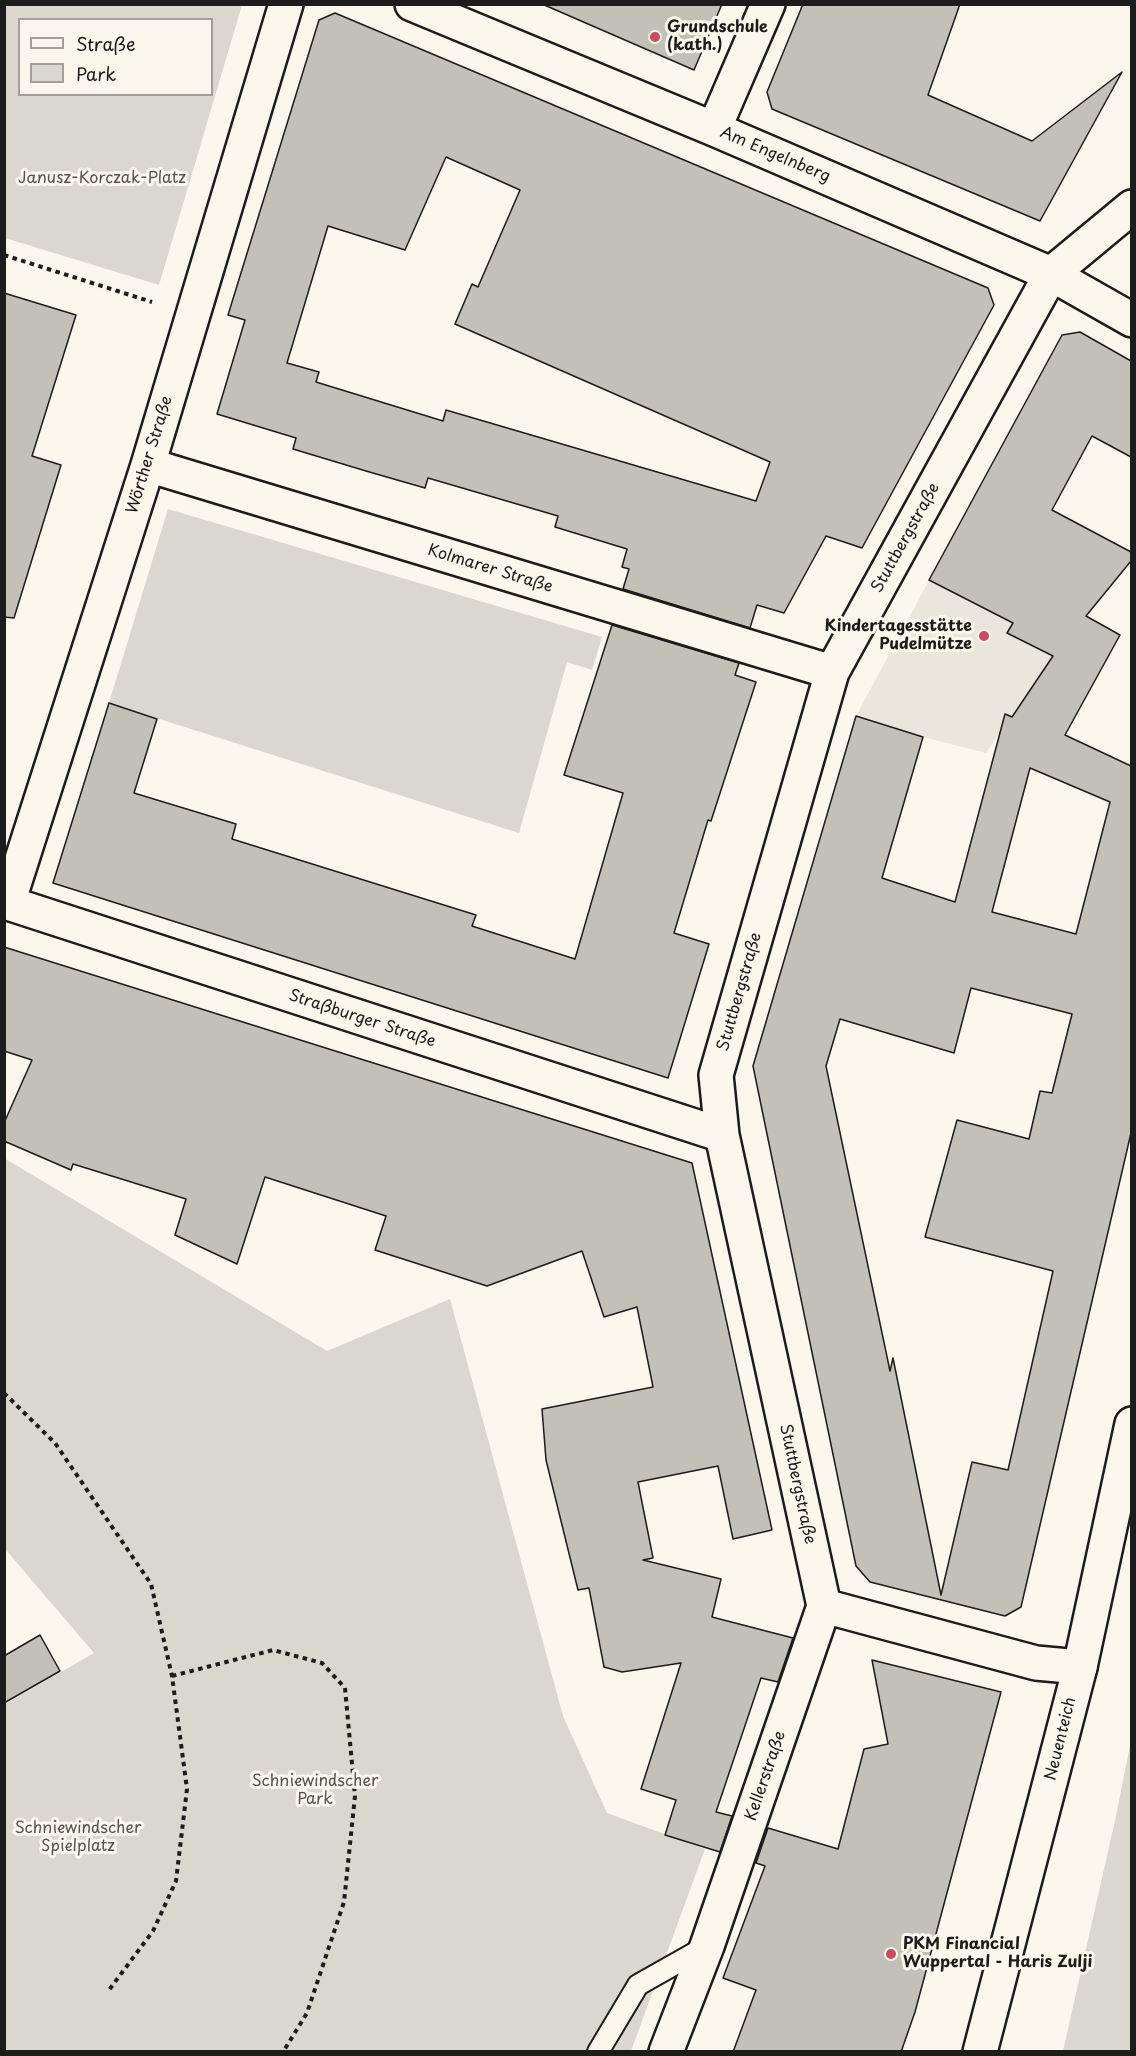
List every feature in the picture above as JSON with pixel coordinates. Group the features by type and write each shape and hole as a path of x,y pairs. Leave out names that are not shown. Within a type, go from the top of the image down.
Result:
{"street":[{"name":"Wörther Straße","path":"6,901 148,465 286,4"},
{"name":"Am Engelnberg","path":"412,4 714,129 1051,274 1131,320"},
{"path":"714,129 768,4"},
{"name":"Stuttbergstraße","path":"824,1606 722,1136 716,1075 832,672 1051,274 1131,207"},
{"name":"Kolmarer Straße","path":"148,465 832,672"},
{"name":"Straßburger Straße","path":"6,901 722,1136"},
{"name":"Neuenteich","path":"980,2052 1080,1668 1131,1424"},
{"path":"824,1606 1036,1663 1080,1668"},
{"name":"Kellerstraße","path":"666,2052 707,1946 824,1606"}],"lane":[{"path":"598,2052 638,1984 707,1946"}],"path":[{"path":"4,255 193,314"},
{"path":"4,1393 55,1443 151,1584 172,1676 187,1789 176,1881 153,1931 109,1990"},
{"path":"172,1676 273,1650 322,1663 345,1688 355,1796 344,1902 307,2013 283,2052"}],"shaded area":[{"name":"Kindertagesstätte Pudelmütze","path":"968,508 1111,585 1053,656 986,753 923,737 856,716"}],"green space":[{"name":"Janusz-Korczak-Platz","path":"4,5 242,5 159,285 5,238"},
{"path":"168,509 602,637 592,670 567,662 519,833 109,703"},
{"name":"Schniewindscher Park","path":"4,1158 327,1351 450,1299 563,1716 607,1813 705,1849 631,2051 5,2051 5,1704 94,1653 5,1549"},
{"path":"1131,1740 1131,2051 1063,2051 1116,1816"}],"building":[{"name":"Grundschule (kath.)","path":"542,4 722,4 694,70"},
{"path":"803,4 960,4 928,95 1032,141 1122,72 1040,221 772,109 767,92"},
{"path":"335,13 988,288 994,305 862,548 826,536 784,613 757,605 750,628 623,589 629,569 622,567 627,549 555,527 558,516 428,478 425,488 366,471 293,449 296,438 217,414 245,320 228,315 319,20","holes":["446,157 520,190 478,287 472,284 455,324 770,462 756,501 446,410 443,421 316,382 319,372 287,363 328,226 405,250"]},
{"path":"4,293 76,315 32,456 61,465 14,618 4,617"},
{"path":"1080,332 1131,361 1131,457 1092,436 1052,510 1131,552 1131,561 1086,616 1120,635 1065,735 1131,766 1131,1133 1021,1607 1005,1616 870,1582 856,1566 753,1066 856,716 923,737 882,878 955,902 1005,714 1012,717 1053,656 1007,633 1013,623 929,580 1062,335","holes":["1030,768 1110,802 1076,934 992,912","971,988 1072,1014 1052,1093 1040,1091 1029,1139 957,1120 925,1237 1053,1271 1008,1470 972,1462 941,1595 893,1358 890,1371 826,1066 840,1019 954,1053"]},
{"path":"612,625 739,663 735,675 756,682 711,821 708,820 674,933 709,944 668,1078 53,883 109,703 157,719 134,793 236,824 232,839 476,915 472,926 575,959 623,793 564,775"},
{"path":"4,947 692,1163 772,1530 733,1539 718,1466 638,1482 653,1558 643,1560 721,1579 712,1617 793,1638 778,1682 761,1678 716,1812 732,1816 720,1852 665,1835 676,1800 641,1789 681,1663 622,1672 604,1667 589,1588 578,1590 546,1460 542,1409 653,1387 637,1307 604,1317 582,1251 487,1286 375,1250 386,1216 265,1177 237,1264 175,1235 186,1199 73,1164 71,1170 4,1141 4,1123 32,1060 4,1051"},
{"path":"40,1635 60,1671 4,1703 4,1656"},
{"path":"872,1660 1001,1692 915,2012 901,2052 733,2052 756,1990 723,1978 765,1866 756,1863 768,1828 838,1849 864,1749 888,1744"}],"place":[{"name":"Grundschule (kath.)","path":"655,37"},
{"name":"Kindertagesstätte Pudelmütze","path":"984,636"},
{"name":"PKM Financial Wuppertal - Haris Zulji","path":"891,1954"}],"park label":[{"name":"Schniewindscher Spielplatz","path":"78,1838"}]}
